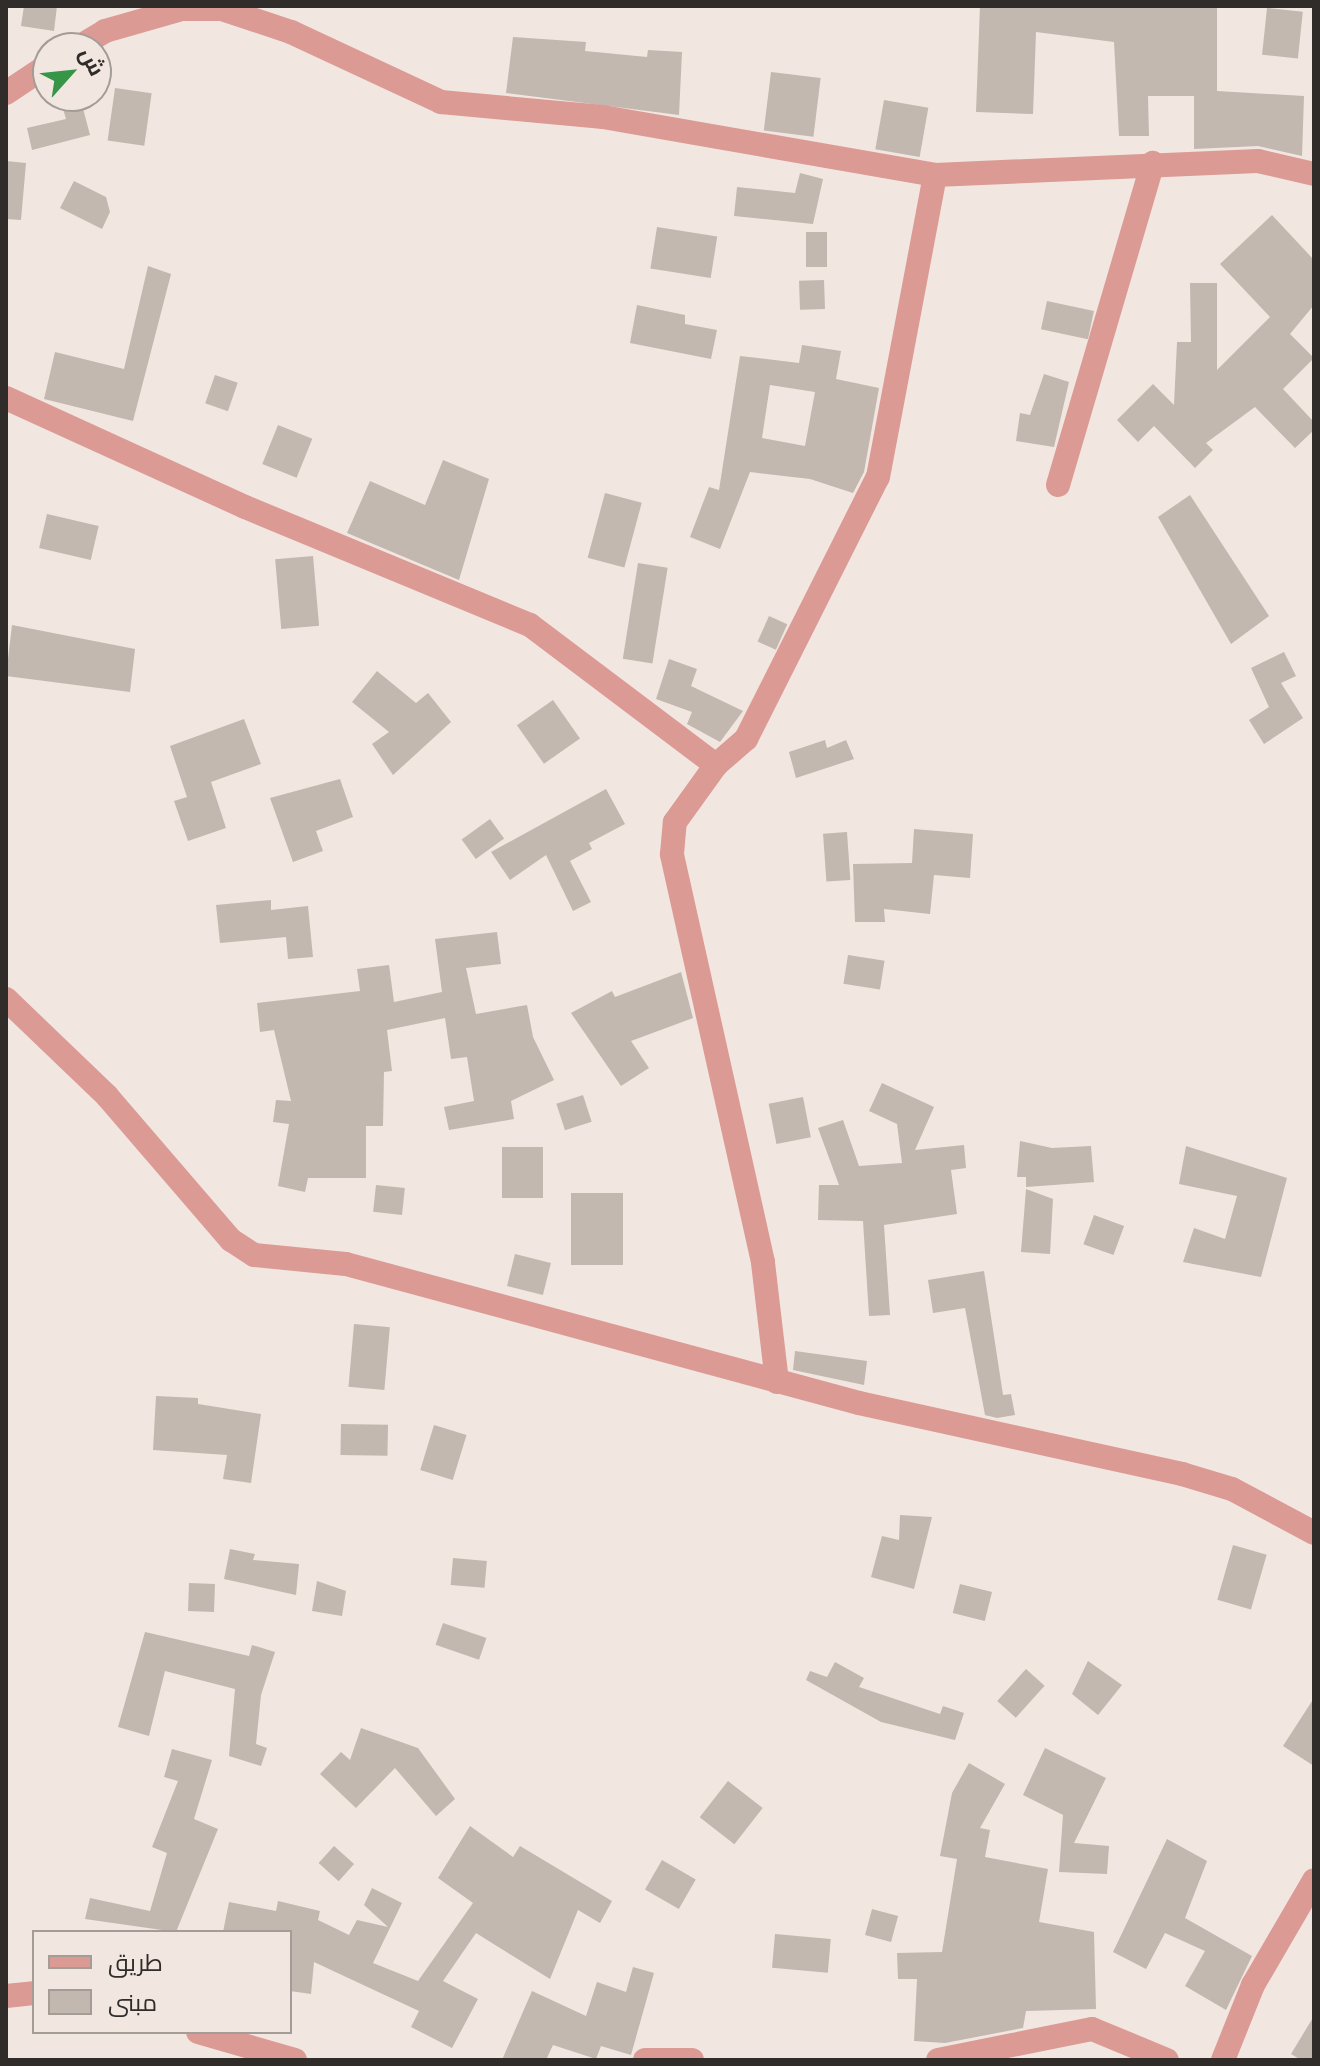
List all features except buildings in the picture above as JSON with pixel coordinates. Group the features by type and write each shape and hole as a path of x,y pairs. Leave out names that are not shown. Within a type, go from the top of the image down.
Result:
{"street":[{"path":"103,32 182,9 222,9 291,32 441,102 603,117 935,175 1153,163 1258,161 1314,174"},
{"path":"6,93 32,76"},
{"path":"1058,485 1153,163"},
{"path":"777,1382 763,1262 672,854 675,822 716,765 746,739 878,477 935,175"},
{"path":"6,398 245,507 530,625 716,765"},
{"path":"6,999 107,1096 231,1240 254,1255 346,1264 777,1382 1182,1474 1232,1489 1314,1533"},
{"path":"1223,2060 1253,1985 1314,1880"},
{"path":"6,1996 32,1993"},
{"path":"938,2060 1092,2029 1167,2060"},
{"path":"205,2034 295,2060"},
{"path":"645,2060 692,2060"}]}
